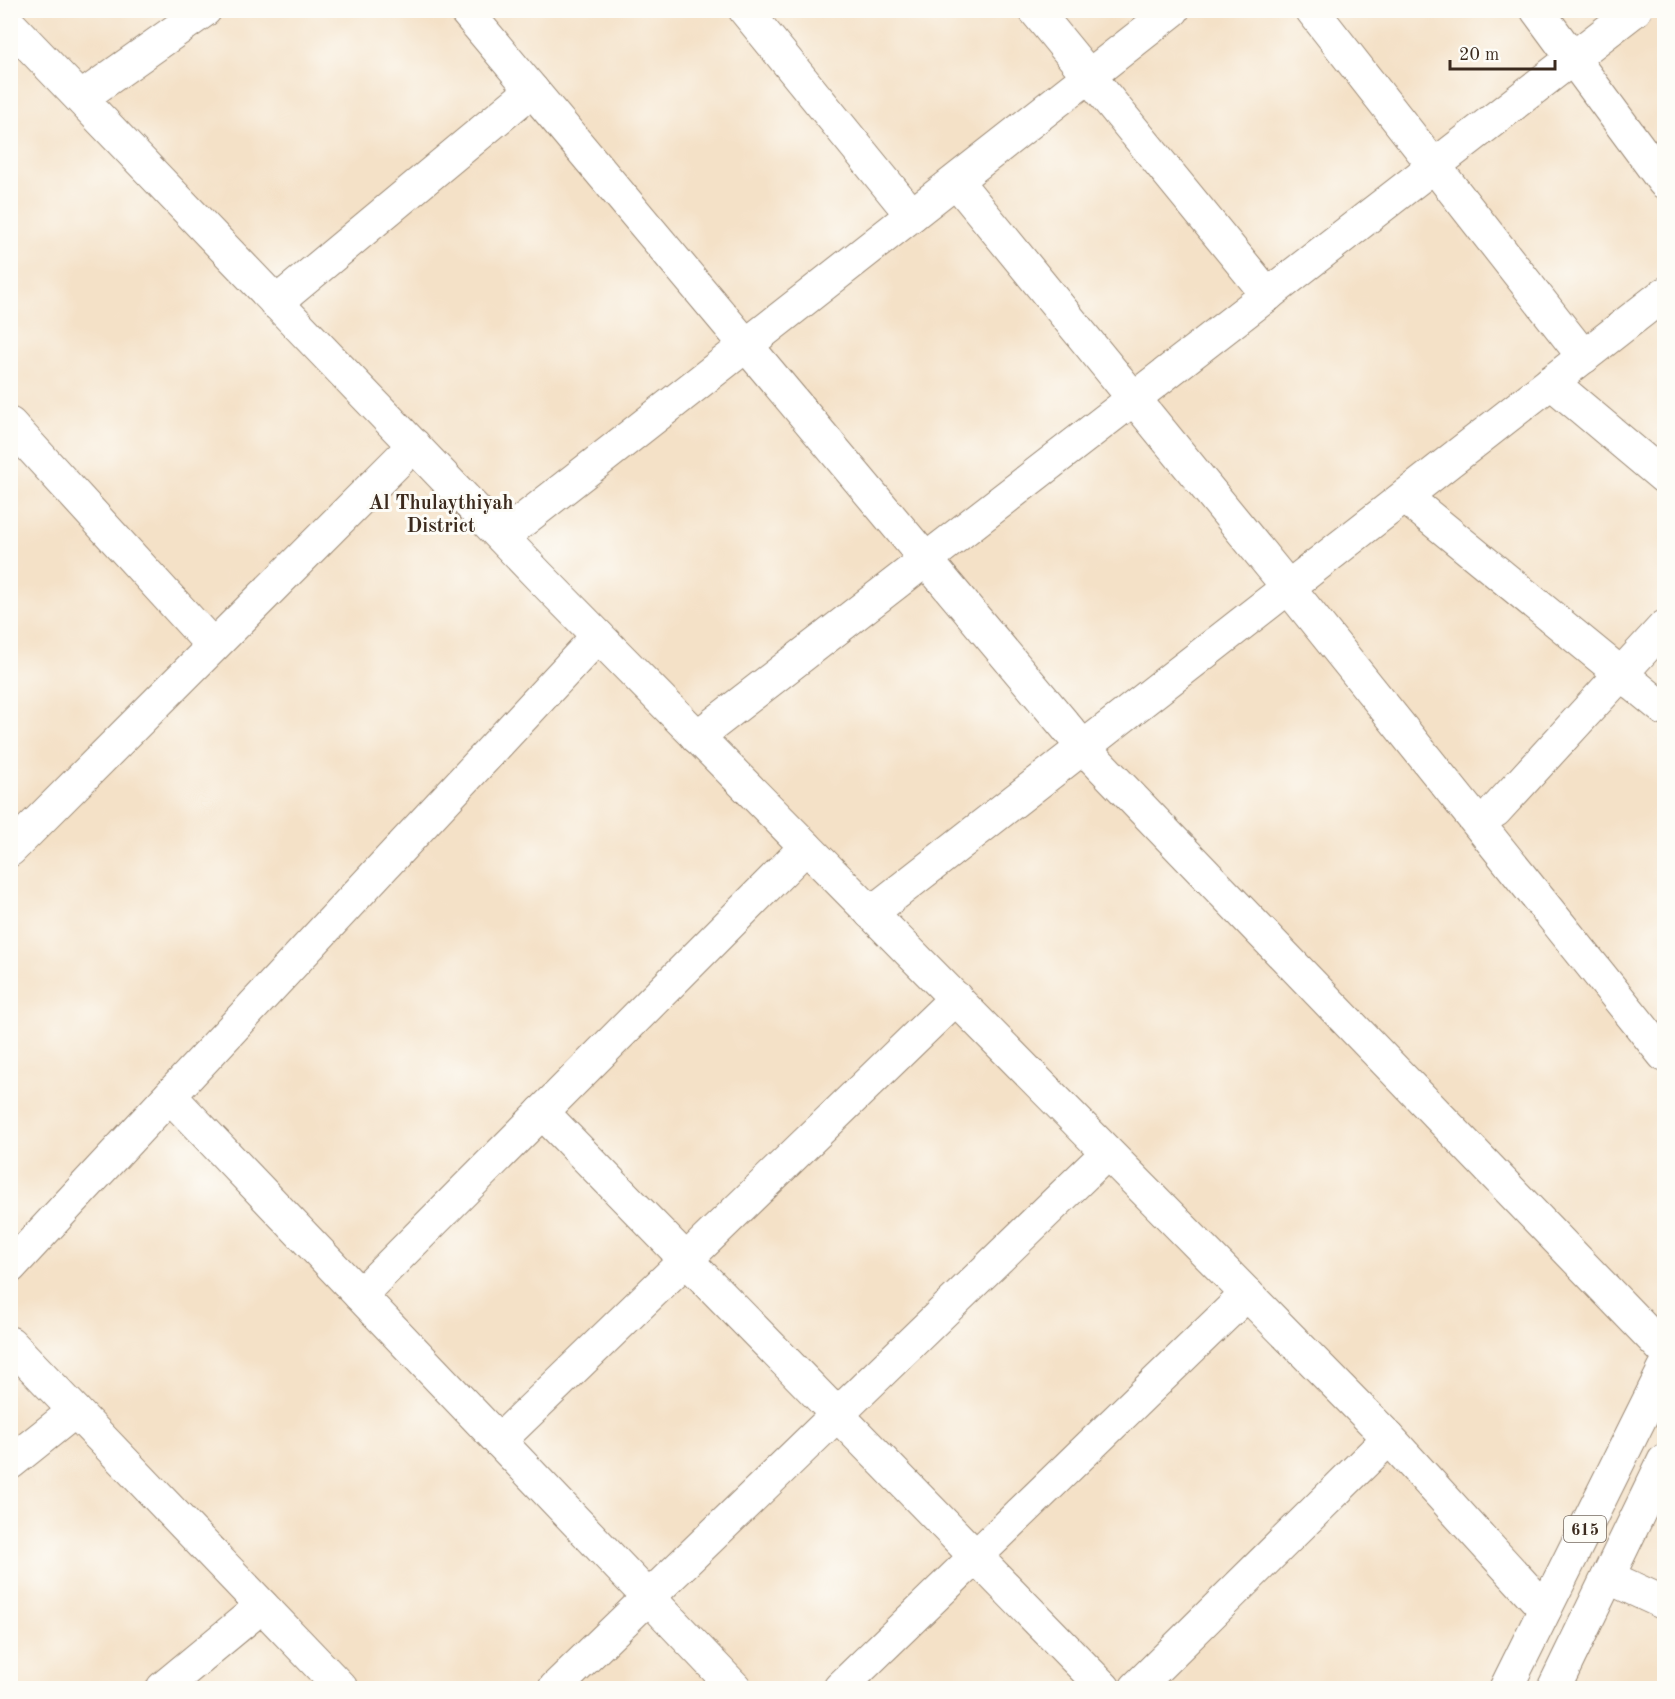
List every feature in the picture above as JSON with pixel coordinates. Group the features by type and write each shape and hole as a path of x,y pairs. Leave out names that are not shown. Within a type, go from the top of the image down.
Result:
{"main road":[{"path":"81,98 205,10"},
{"path":"465,10 1083,747 1665,1350"},
{"path":"745,10 912,215"},
{"path":"1035,10 1268,295"},
{"path":"502,537 1173,10"},
{"path":"1312,10 1584,357"},
{"path":"1537,10 1665,182"},
{"path":"698,737 1635,10"},
{"path":"10,25 598,636 1389,1438 1545,1609"},
{"path":"276,303 532,90"},
{"path":"956,180 1665,1055"},
{"path":"871,913 1665,294"},
{"path":"1551,382 1665,477"},
{"path":"10,424 213,646"},
{"path":"14,840 414,445"},
{"path":"1405,497 1665,709"},
{"path":"1495,811 1665,627"},
{"path":"10,1267 598,636"},
{"path":"360,1295 806,847"},
{"path":"499,1441 956,998"},
{"path":"170,1096 735,1689"},
{"path":"542,1112 1104,1689"},
{"path":"555,1689 1107,1153"},
{"path":"840,1689 1247,1294"},
{"path":"10,1343 341,1689"},
{"name":"615","path":"1506,1689 1665,1370"},
{"path":"10,1463 75,1411"},
{"path":"1136,1689 1389,1438"},
{"name":"615","path":"1554,1689 1665,1461"},
{"path":"1608,1577 1665,1603"},
{"path":"163,1689 262,1606"}],"district":[{"name":"Al Thulaythiyah District","path":"441,514"}]}
